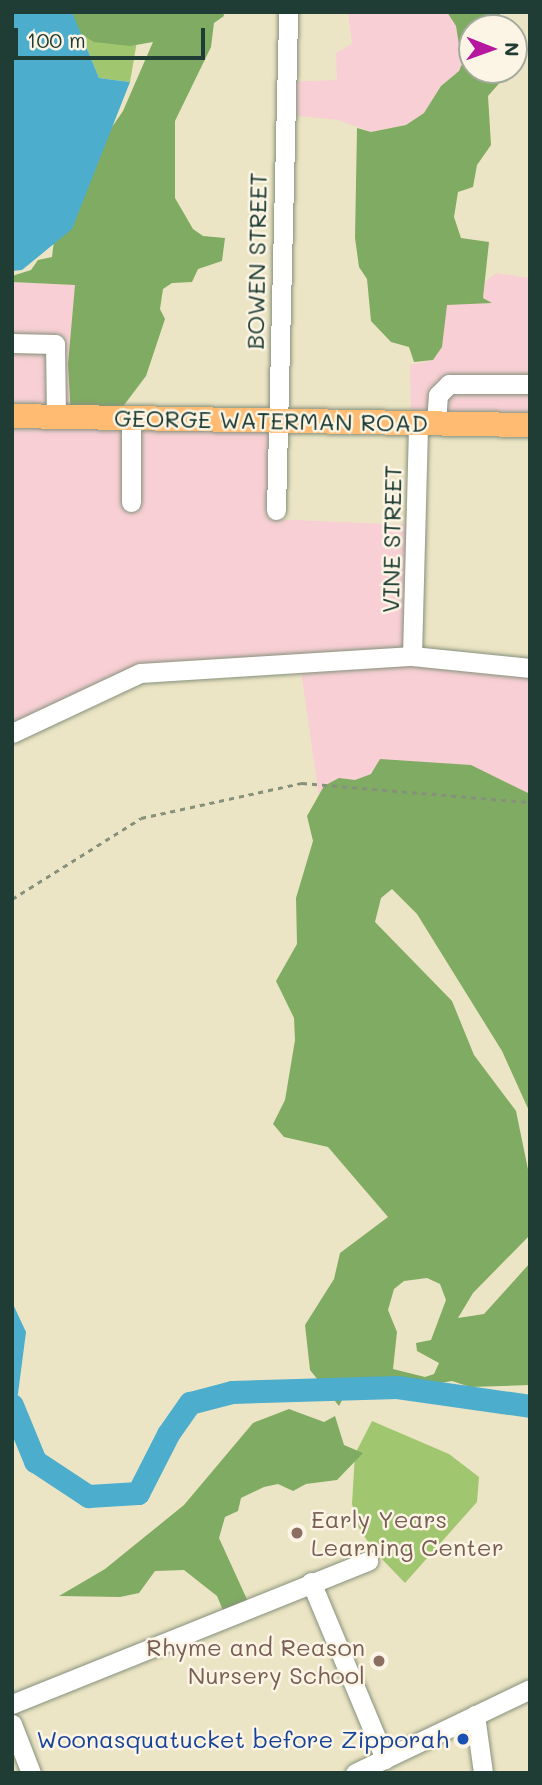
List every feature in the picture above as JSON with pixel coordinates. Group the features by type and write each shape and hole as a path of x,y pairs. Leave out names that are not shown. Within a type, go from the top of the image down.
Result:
{"main road":[{"name":"GEORGE WATERMAN ROAD","path":"12,416 530,425"}],"street":[{"name":"BOWEN STREET","path":"276,510 288,12"},
{"path":"12,343 55,344 56,417"},
{"name":"VINE STREET","path":"412,656 427,423 438,395 449,384 530,384"},
{"path":"131,418 131,502"},
{"path":"12,733 140,673 412,656 530,668"},
{"path":"12,1704 368,1561"},
{"path":"311,1582 385,1759"},
{"path":"355,1773 530,1689"},
{"path":"475,1715 483,1773"},
{"path":"12,1724 31,1773"}],"path":[{"path":"12,899 141,818 302,783 530,802"}],"shaded area":[{"path":"348,12 447,12 456,26 458,72 441,86 424,113 406,125 371,132 338,120 279,114 286,82 337,80 336,53 352,44"},
{"path":"496,273 530,278 530,426 411,421 410,365 433,360 442,347 446,305 490,302 483,298 485,282"},
{"path":"12,282 75,285 68,364 71,417 275,426 272,519 411,525 408,654 530,669 530,794 371,774 355,780 339,778 324,786 319,796 300,664 140,674 12,724"}],"green space":[{"path":"69,12 223,12 224,16 214,23 211,47 175,121 175,198 193,229 203,236 225,238 222,261 198,269 192,282 172,283 163,289 160,309 165,319 146,376 115,417 71,417 68,364 75,285 12,282 12,276 31,270 38,260 52,257 55,232 99,146 123,111 153,42 130,46 94,42 79,33"},
{"path":"72,12 142,12 130,82 99,78"},
{"path":"447,12 500,12 458,14 458,39 456,26"},
{"path":"458,72 458,84 499,84 488,96 491,145 477,165 473,187 458,192 454,217 461,238 489,242 483,298 492,303 447,305 442,347 433,360 414,362 409,347 391,342 371,321 367,279 359,267 355,238 357,128 371,132 406,125 424,113 441,86"},
{"path":"380,759 471,765 530,794 530,1113 502,1051 417,914 392,889 381,898 375,922 452,1001 474,1055 516,1111 530,1179 529,1236 473,1293 458,1318 484,1314 530,1263 530,1385 470,1387 452,1381 435,1384 383,1377 345,1394 339,1406 310,1370 305,1325 334,1279 340,1253 388,1217 328,1147 284,1137 273,1124 285,1100 295,1040 294,1018 276,981 297,944 296,898 313,841 307,816 324,786 339,778 355,780 371,774","holes":["427,1278 440,1284 446,1300 431,1340 416,1343 417,1351 439,1363 434,1374 425,1377 393,1369 397,1332 388,1310 394,1289 404,1281"]},
{"path":"289,1409 324,1422 335,1416 344,1445 363,1453 337,1480 306,1484 293,1491 278,1484 264,1487 241,1498 238,1511 225,1517 219,1538 250,1606 225,1615 217,1596 184,1570 155,1571 139,1593 120,1597 59,1596 105,1569 184,1505 253,1423"},
{"path":"372,1421 449,1454 479,1477 477,1502 405,1583 374,1551 359,1528 352,1504 355,1454"}],"water":[{"path":"12,12 72,12 99,78 130,82 72,229 22,270 12,271"},
{"path":"12,1302 26,1332 16,1409 12,1408"}],"waterway":[{"path":"12,1405 35,1461 88,1496 138,1493 168,1434 190,1403 232,1392 397,1387 530,1406"}],"place":[{"name":"Early Years Learning Center","path":"297,1533"},
{"name":"Rhyme and Reason Nursery School","path":"379,1661"},
{"name":"Woonasquatucket before Zipporah","path":"463,1739"}]}
